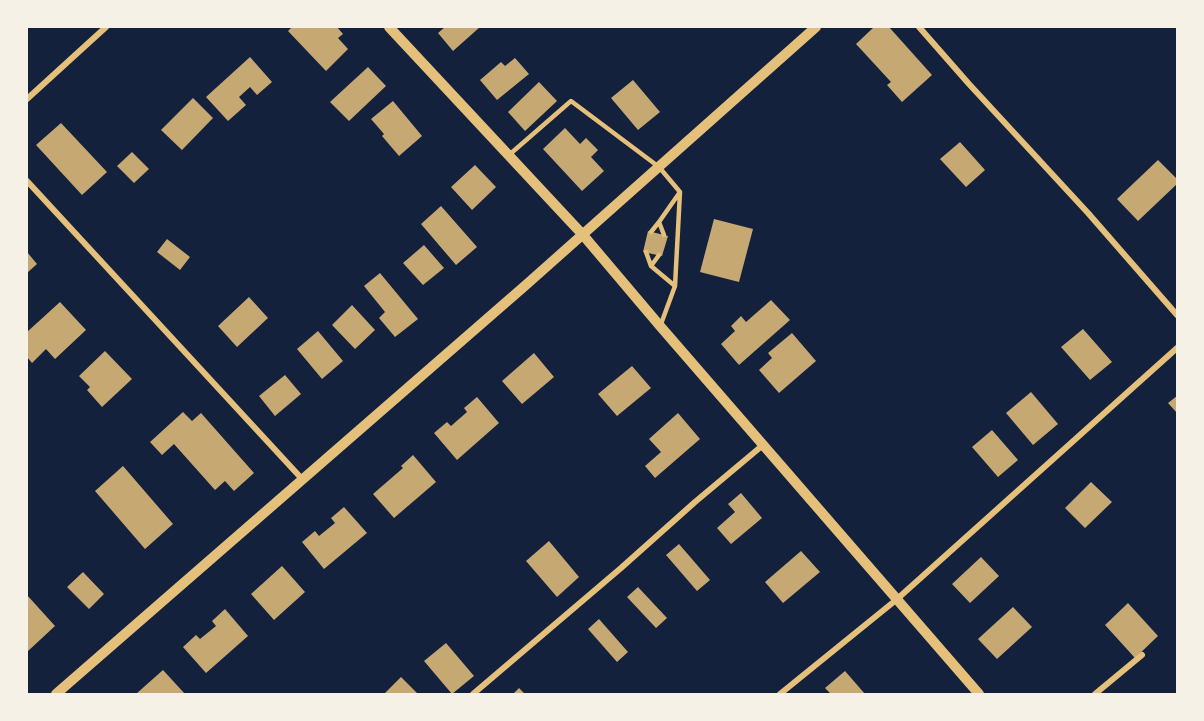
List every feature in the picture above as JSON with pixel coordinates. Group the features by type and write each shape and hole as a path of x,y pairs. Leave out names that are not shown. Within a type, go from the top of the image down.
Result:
{"street":[{"path":"27,99 106,27"},
{"path":"389,27 584,235 979,694"},
{"path":"56,694 584,235 816,27"},
{"path":"920,27 1177,315"},
{"path":"27,181 303,480"},
{"path":"780,694 896,600 1177,348"},
{"path":"473,694 763,445"},
{"path":"1095,694 1142,655"}],"lane":[{"path":"509,155 571,101 659,167 680,192 675,286 660,326"},
{"path":"651,232 680,192"},
{"path":"659,222 664,235"},
{"path":"646,252 651,266 675,286"},
{"path":"651,266 659,255"}],"building":[{"path":"292,27 337,27 343,34 338,38 348,49 326,71 288,31"},
{"path":"445,27 480,27 453,51 438,33"},
{"path":"874,27 889,27 932,75 902,102 887,85 891,82 856,44"},
{"path":"250,57 272,82 257,95 250,87 239,97 246,105 228,121 206,97"},
{"path":"515,58 529,74 497,100 480,80 501,62 505,66"},
{"path":"368,67 386,86 349,121 330,102"},
{"path":"633,80 660,112 638,130 611,98"},
{"path":"539,82 557,101 525,131 508,112"},
{"path":"193,98 213,118 182,150 161,130"},
{"path":"393,101 422,136 399,156 371,119"},
{"path":"61,123 107,172 82,195 36,145"},
{"path":"565,128 580,144 586,138 598,150 591,157 604,171 582,191 543,149"},
{"path":"960,142 985,170 966,187 940,159"},
{"path":"132,152 149,169 134,183 117,166"},
{"path":"1158,160 1177,179 1177,184 1138,221 1117,199"},
{"path":"475,165 496,187 472,210 451,187"},
{"path":"441,206 477,247 456,265 421,224"},
{"path":"714,219 753,229 739,282 700,272"},
{"path":"648,231 668,236 662,256 643,252"},
{"path":"167,239 190,257 180,270 157,252"},
{"path":"424,245 444,268 423,285 403,263"},
{"path":"27,252 37,264 27,273"},
{"path":"380,273 418,319 395,337 379,318 385,312 364,286"},
{"path":"249,297 268,318 237,347 218,326"},
{"path":"771,300 790,320 739,365 721,344 735,331 731,326 741,316 746,322"},
{"path":"60,302 86,330 55,359 46,349 32,363 27,357 27,332"},
{"path":"352,305 375,330 355,349 332,325"},
{"path":"1083,329 1112,362 1090,380 1061,347"},
{"path":"318,331 343,361 322,379 297,349"},
{"path":"792,333 816,361 779,393 759,370 772,358 768,353"},
{"path":"105,351 132,379 102,407 87,390 90,387 79,376"},
{"path":"534,353 554,377 522,404 502,381"},
{"path":"632,366 651,388 617,416 598,394"},
{"path":"285,375 301,394 275,416 259,396"},
{"path":"1031,392 1058,424 1033,445 1006,413"},
{"path":"1177,396 1177,413 1168,403"},
{"path":"477,397 499,423 457,460 434,433 447,422 451,426 467,412 464,408"},
{"path":"183,412 192,421 201,413 254,473 234,491 225,481 215,490 174,444 162,455 150,442"},
{"path":"678,413 700,439 655,478 645,466 661,452 649,439"},
{"path":"992,430 1018,460 998,477 972,447"},
{"path":"413,455 436,482 394,518 373,494 403,468 401,466"},
{"path":"123,466 173,524 145,549 95,491"},
{"path":"1091,482 1112,502 1085,528 1065,508"},
{"path":"741,493 762,518 731,544 717,528 735,512 728,504"},
{"path":"344,507 367,533 324,569 302,542 315,531 319,536 335,523 331,518"},
{"path":"549,541 579,577 557,597 526,561"},
{"path":"679,544 710,580 697,591 666,555"},
{"path":"801,551 820,572 783,603 765,582"},
{"path":"981,557 999,576 970,603 952,584"},
{"path":"282,566 305,592 274,620 251,594"},
{"path":"83,572 104,594 89,609 67,587"},
{"path":"638,587 667,618 656,628 627,597"},
{"path":"27,595 55,626 27,652"},
{"path":"1128,603 1158,636 1135,658 1105,625"},
{"path":"1013,607 1032,627 997,659 978,639"},
{"path":"225,609 248,636 206,673 183,647 196,635 200,639 216,626 212,621"},
{"path":"599,619 628,652 617,662 588,629"},
{"path":"446,643 474,676 452,694 424,661"},
{"path":"163,670 185,694 136,694"},
{"path":"845,671 865,694 831,694 825,688"},
{"path":"401,677 418,694 384,694"},
{"path":"519,688 525,694 513,694"}]}
